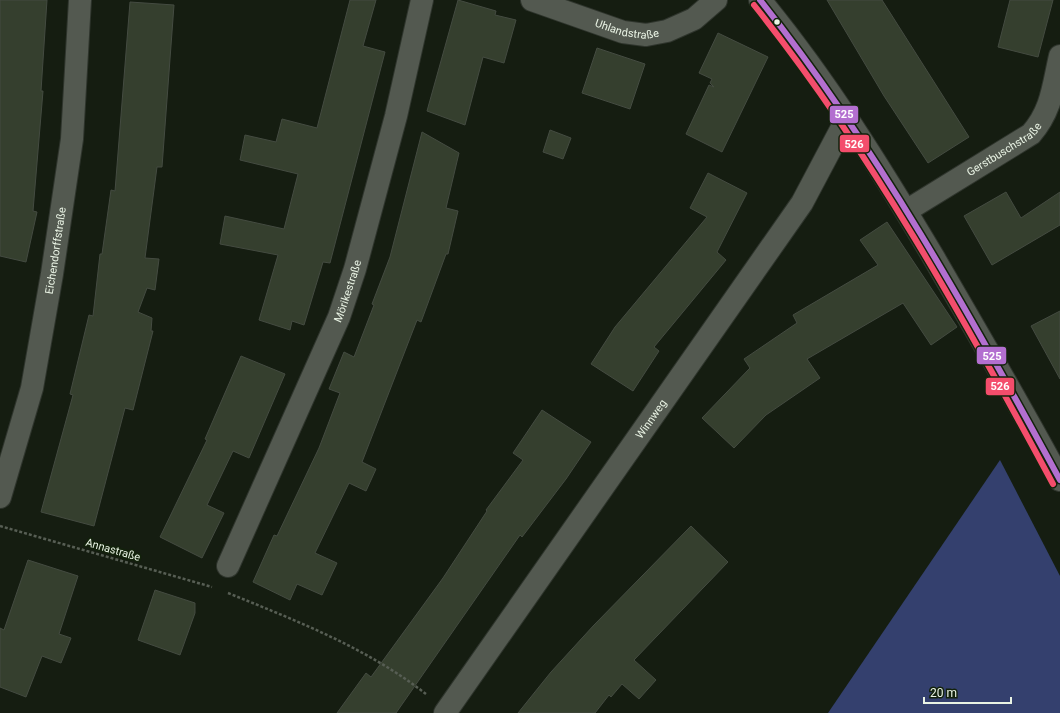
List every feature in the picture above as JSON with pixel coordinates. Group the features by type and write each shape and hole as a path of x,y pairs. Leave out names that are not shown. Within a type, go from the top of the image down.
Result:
{"street":[{"name":"Eichendorffstraße","path":"0,497 32,388 52,274 72,139 80,0"},
{"name":"Mörikestraße","path":"228,566 339,317 355,269 396,116 422,0"},
{"name":"Uhlandstraße","path":"532,0 623,32 646,35 667,31 694,19 716,0"},
{"path":"760,0 784,29 847,118 906,211 1008,384 1060,480"},
{"name":"Gerstbuschstraße","path":"906,211 1031,134 1043,121 1049,106 1060,56"},
{"name":"Winnweg","path":"446,712 802,203 847,118"}],"path":[{"name":"Annastraße","path":"0,526 213,588"},
{"path":"221,590 324,633 375,660 406,679 446,712"}],"shaded area":[{"path":"1000,460 1060,576 1060,713 828,713"}],"building":[{"path":"0,0 47,0 41,91 43,91 33,211 37,212 26,262 0,256"},
{"path":"350,0 376,0 363,46 385,52 330,263 323,262 304,325 292,321 290,330 259,320 278,255 220,244 225,216 284,229 298,174 240,160 245,135 276,142 282,119 317,128"},
{"path":"458,0 496,11 495,15 516,20 504,63 483,57 465,125 427,111"},
{"path":"827,0 882,0 969,137 928,163 884,96"},
{"path":"1010,0 1053,0 1038,57 998,47"},
{"path":"130,2 174,5 162,167 157,167 145,258 159,259 155,290 147,288 138,312 152,318 151,331 153,331 133,410 125,408 94,526 41,512 73,395 70,394 89,315 93,316 100,254 102,254 111,190 115,191"},
{"path":"718,33 768,57 722,152 686,134 709,85 714,87 710,83 712,79 699,73"},
{"path":"597,48 645,64 630,109 582,93"},
{"path":"550,130 571,138 563,159 543,152"},
{"path":"422,132 459,153 446,208 458,211 448,254 446,254 421,322 417,320 362,462 376,469 366,491 349,483 315,553 337,563 322,595 297,584 290,600 253,582 274,535 277,536 319,448 340,393 329,389 344,352 354,357 374,305 372,304 390,257"},
{"path":"708,173 747,193 717,252 726,260 654,347 659,351 633,391 591,364 615,327 707,217 690,208"},
{"path":"1006,192 1021,218 1060,192 1060,225 992,265 964,216"},
{"path":"887,222 957,327 931,345 903,303 807,359 820,378 766,415 734,448 702,418 750,368 744,359 797,323 793,315 878,265 860,240"},
{"path":"1060,311 1060,379 1031,326"},
{"path":"241,356 285,374 249,458 233,451 207,505 224,513 202,558 160,537 207,440 205,439"},
{"path":"542,410 591,442 566,479 522,537 520,535 396,713 337,713 366,673 371,677 443,578 487,511 486,510 523,460 513,453"},
{"path":"691,526 728,562 634,660 656,680 639,699 622,684 611,697 609,695 595,713 518,713 551,672 594,625"},
{"path":"28,560 78,576 59,634 71,638 61,663 42,656 26,697 0,687 0,628 4,630"},
{"path":"155,590 195,603 195,613 180,655 138,640"}],"transit line":[{"name":"525","path":"760,0 803,56 843,114 920,233 992,356 1060,480"},
{"name":"526","path":"754,5 797,60 837,118 914,237 1020,422 1053,484"}]}
